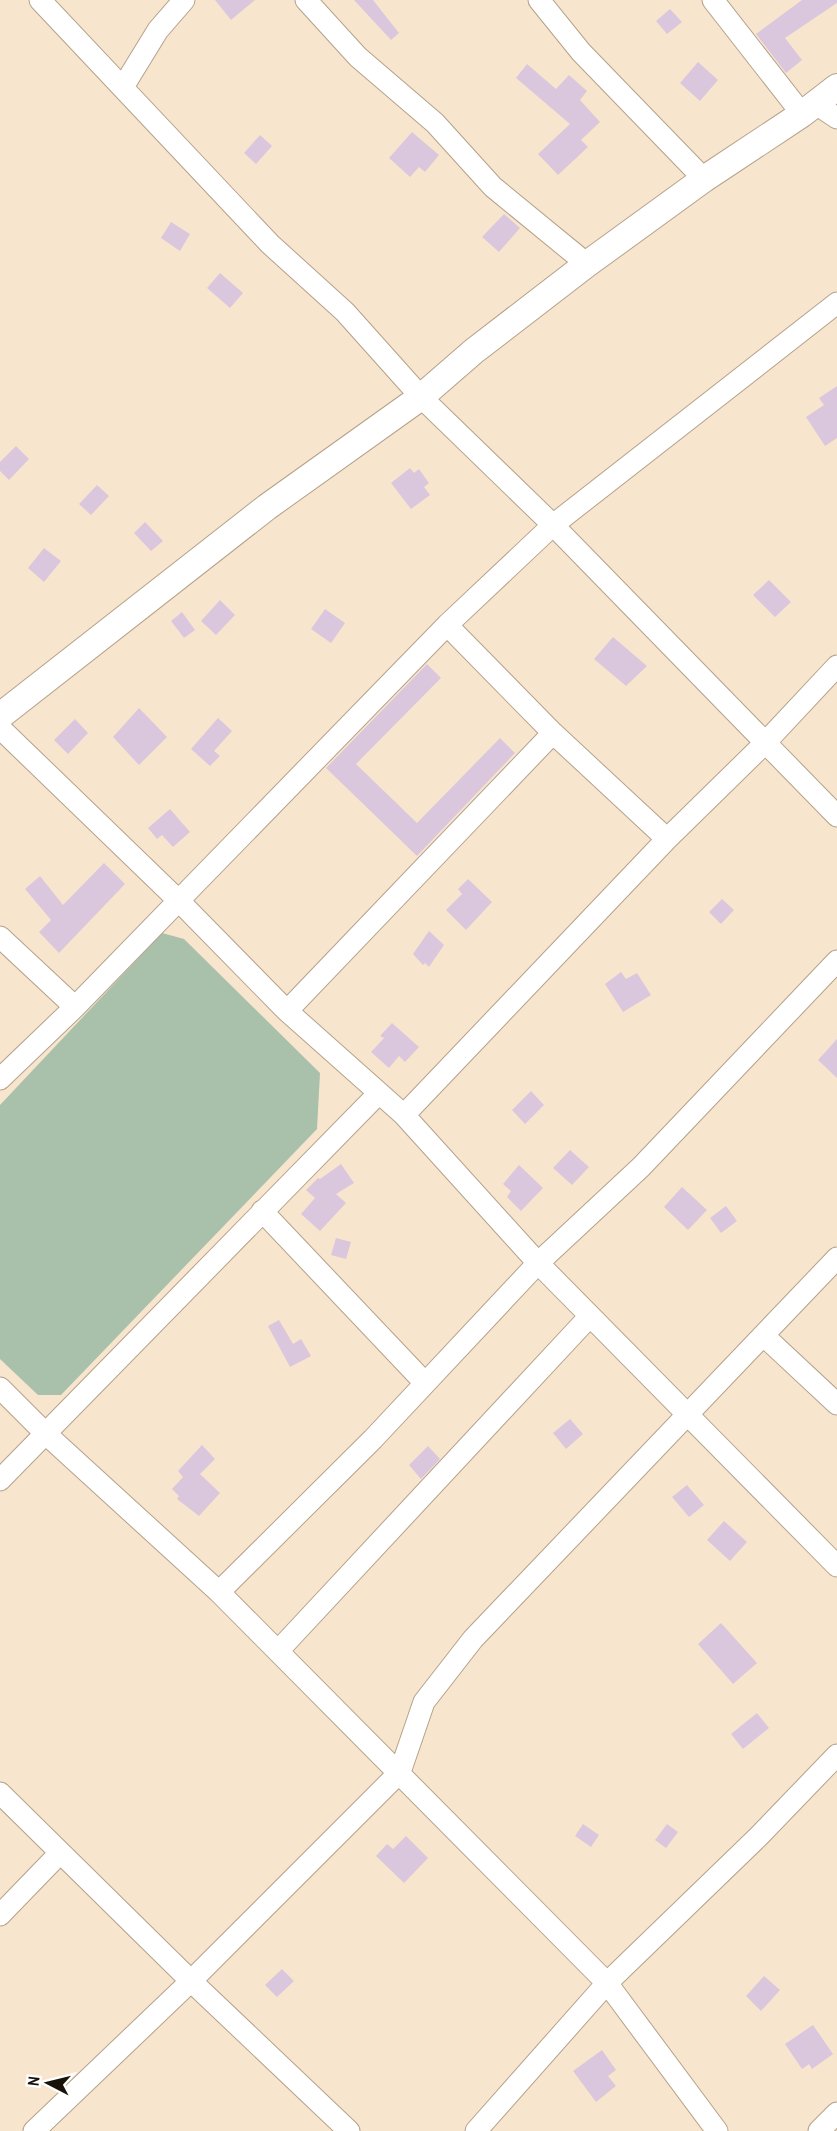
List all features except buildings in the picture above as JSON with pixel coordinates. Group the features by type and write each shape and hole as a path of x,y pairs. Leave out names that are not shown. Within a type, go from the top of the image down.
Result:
{"street":[{"path":"40,0 270,244 345,312 421,397 553,525 764,744 837,816"},
{"path":"123,87 158,30 184,0"},
{"path":"306,0 358,57 435,123 493,187 587,264"},
{"path":"539,0 581,52 704,179"},
{"path":"713,0 809,109 837,118"},
{"path":"0,716 267,507 421,397 474,351 587,264 837,87"},
{"path":"0,1079 75,1007 447,625 553,525 837,303"},
{"path":"447,625 553,733 667,839"},
{"path":"404,1115 667,839 764,744 837,666"},
{"path":"0,728 179,901 287,1011 404,1115 538,1263 837,1566"},
{"path":"287,1011 553,733"},
{"path":"0,937 75,1007"},
{"path":"219,1592 425,1383 538,1263 641,1167 837,961"},
{"path":"0,1480 378,1094"},
{"path":"262,1211 425,1383"},
{"path":"34,2131 191,1981 400,1772 424,1702 473,1639 837,1258"},
{"path":"278,1651 590,1316"},
{"path":"764,1336 837,1404"},
{"path":"0,1388 46,1434 219,1592 607,1983 717,2131"},
{"path":"476,2131 607,1983 759,1836 837,1755"},
{"path":"0,1792 191,1981 349,2131"},
{"path":"0,1915 60,1852"},
{"path":"819,2131 837,2113"}],"green space":[{"path":"162,933 184,939 320,1073 317,1129 61,1395 38,1395 0,1359 0,1105"}]}
